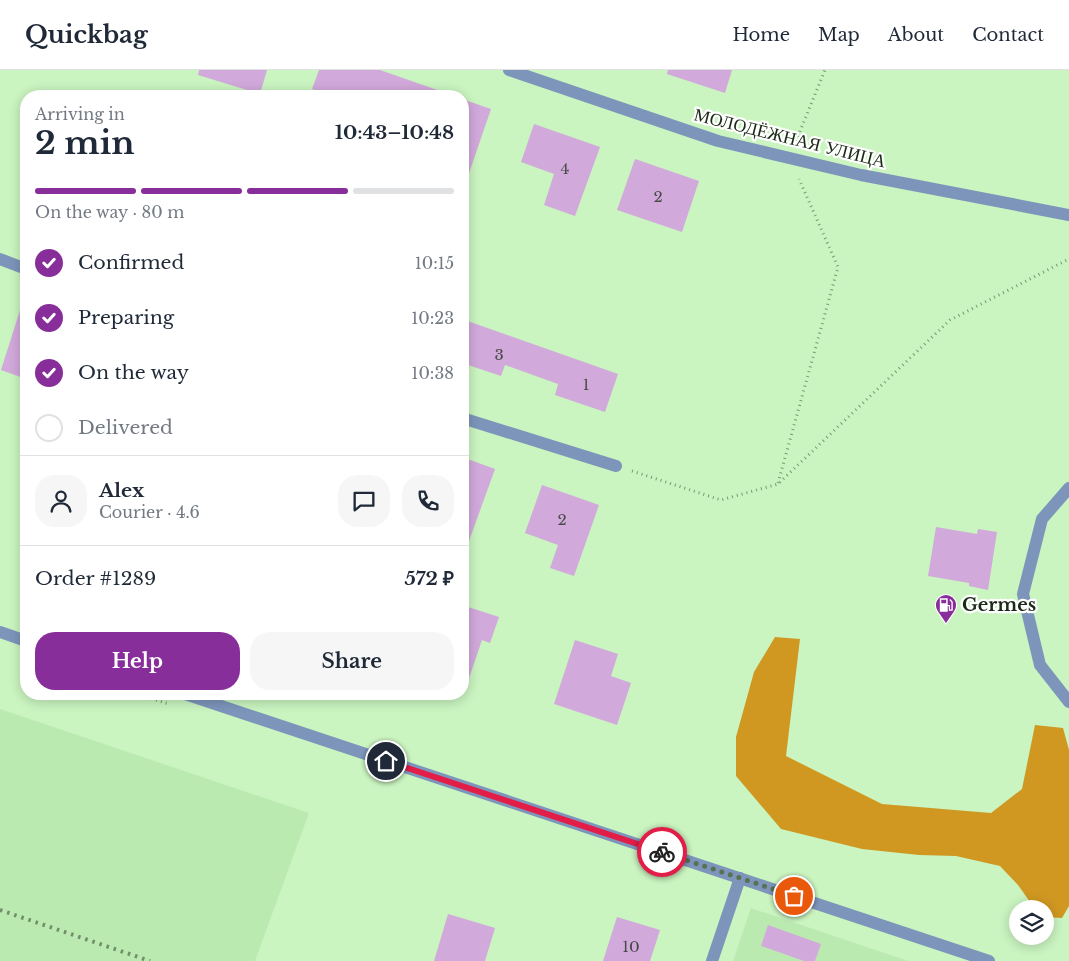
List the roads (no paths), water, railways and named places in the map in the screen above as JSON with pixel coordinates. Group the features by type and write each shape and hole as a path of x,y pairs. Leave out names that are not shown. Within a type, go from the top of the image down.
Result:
{"street":[{"name":"МОЛОДЁЖНАЯ УЛИЦА","path":"509,70 718,141 860,175 1069,215"},
{"path":"0,259 20,267"},
{"path":"469,420 616,466"},
{"path":"1069,488 1042,519 1023,594 1040,665 1069,702"},
{"path":"0,632 20,639"},
{"path":"203,700 989,961"},
{"path":"712,961 740,878"}],"railway":[{"path":"0,910 150,961"}],"place":[{"name":"Germes","path":"946,624"}]}
